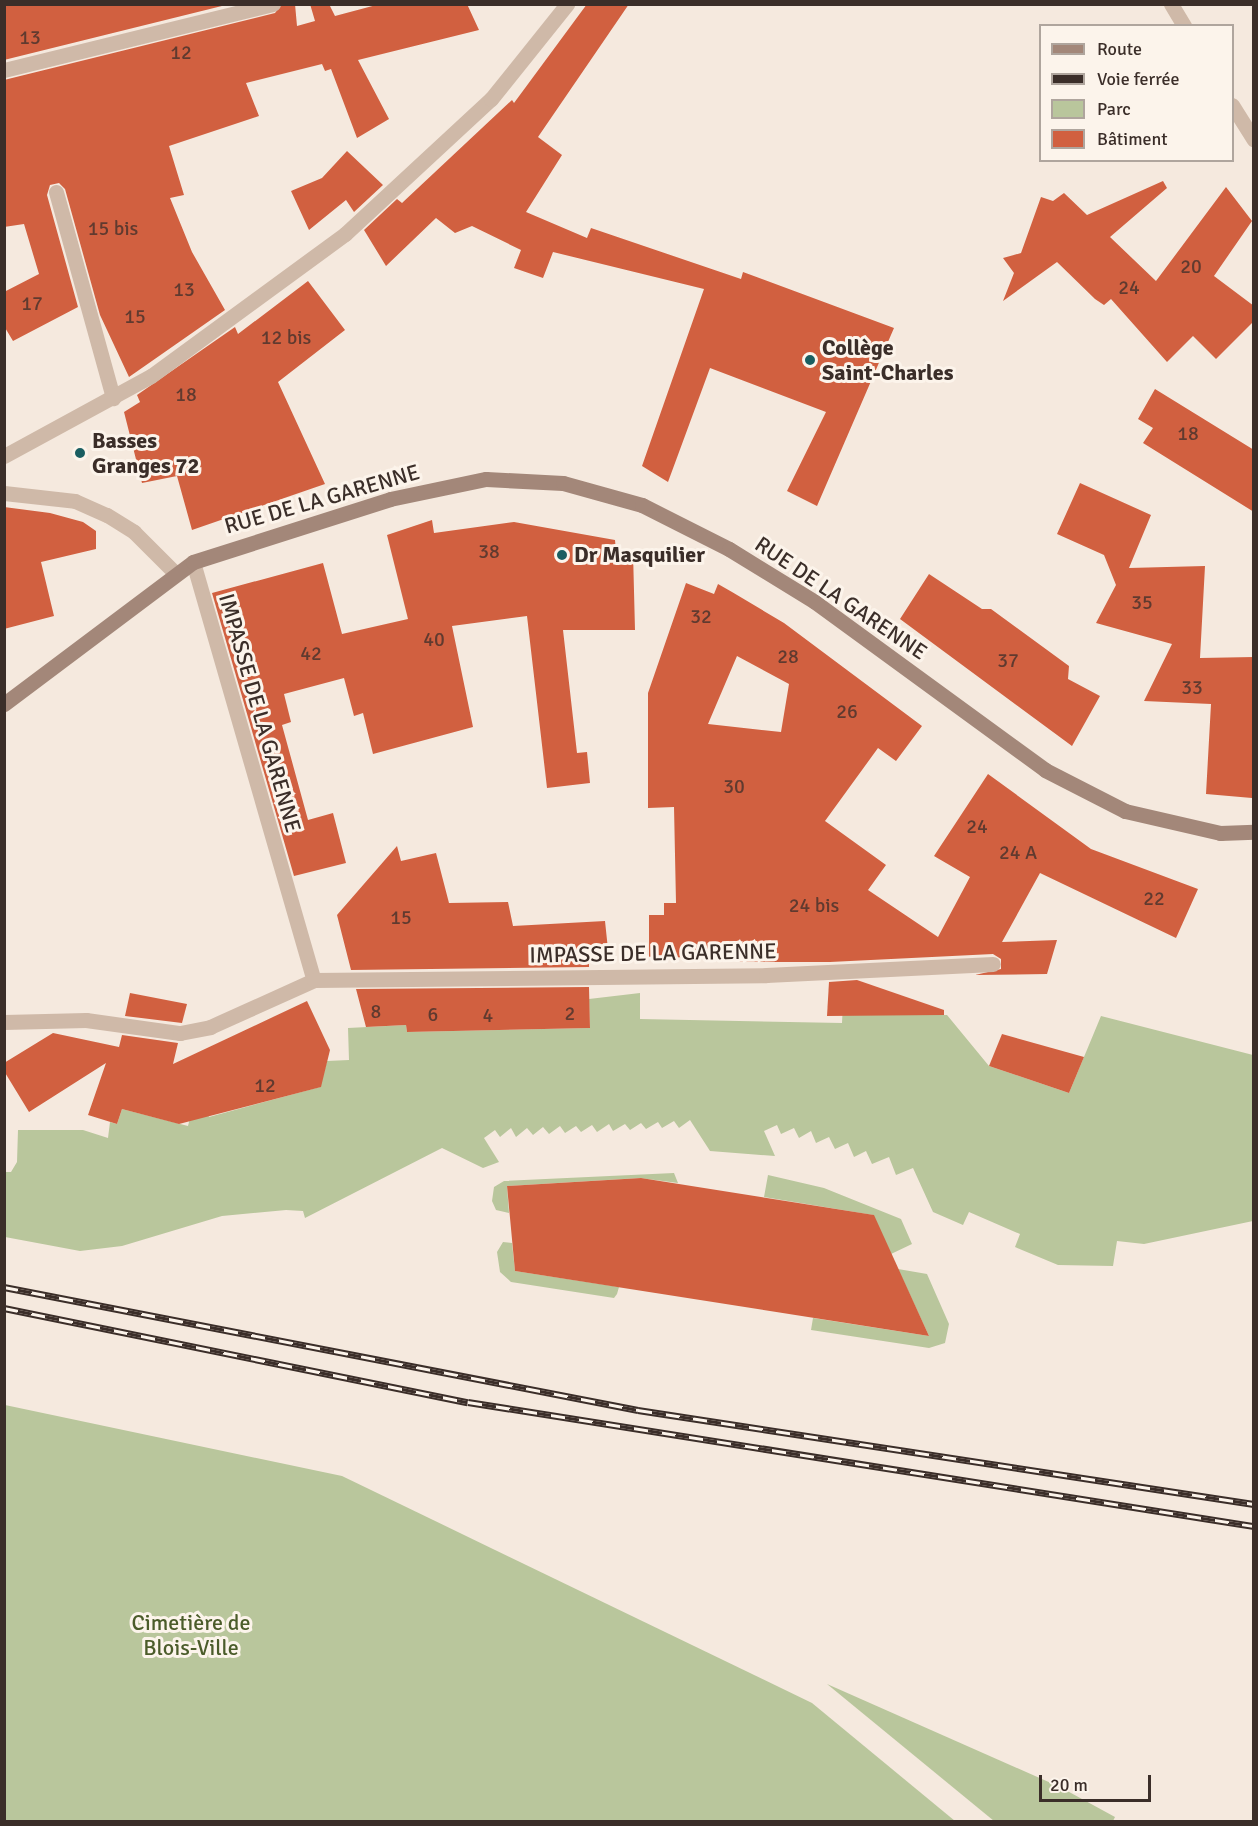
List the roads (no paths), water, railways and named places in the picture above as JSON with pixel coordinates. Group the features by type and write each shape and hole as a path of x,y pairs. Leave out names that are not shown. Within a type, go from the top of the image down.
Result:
{"street":[{"path":"4,70 273,4"},
{"path":"4,456 113,398 216,332 345,234 491,99 567,4"},
{"path":"1171,4 1183,24"},
{"path":"1234,107 1254,140"},
{"path":"56,192 113,398"},
{"name":"RUE DE LA GARENNE","path":"4,704 94,640 174,572 193,562 390,499 486,479 563,483 642,505 729,549 815,602 1045,770 1125,811 1220,833 1254,832"},
{"path":"4,492 75,501 107,514 134,532 174,572"},
{"name":"IMPASSE DE LA GARENNE","path":"193,562 314,980"},
{"name":"IMPASSE DE LA GARENNE","path":"4,1022 86,1020 180,1034 210,1027 314,980 766,975 993,964"}],"railway":[{"path":"4,1287 638,1410 1254,1504"},
{"path":"4,1308 468,1402 1254,1526"}],"place":[{"name":"Collège Saint-Charles","path":"810,360"},
{"name":"Basses Granges 72","path":"80,453"},
{"name":"Dr Masquilier","path":"562,555"}],"park label":[{"name":"Cimetière de Blois-Ville","path":"191,1634"}]}
